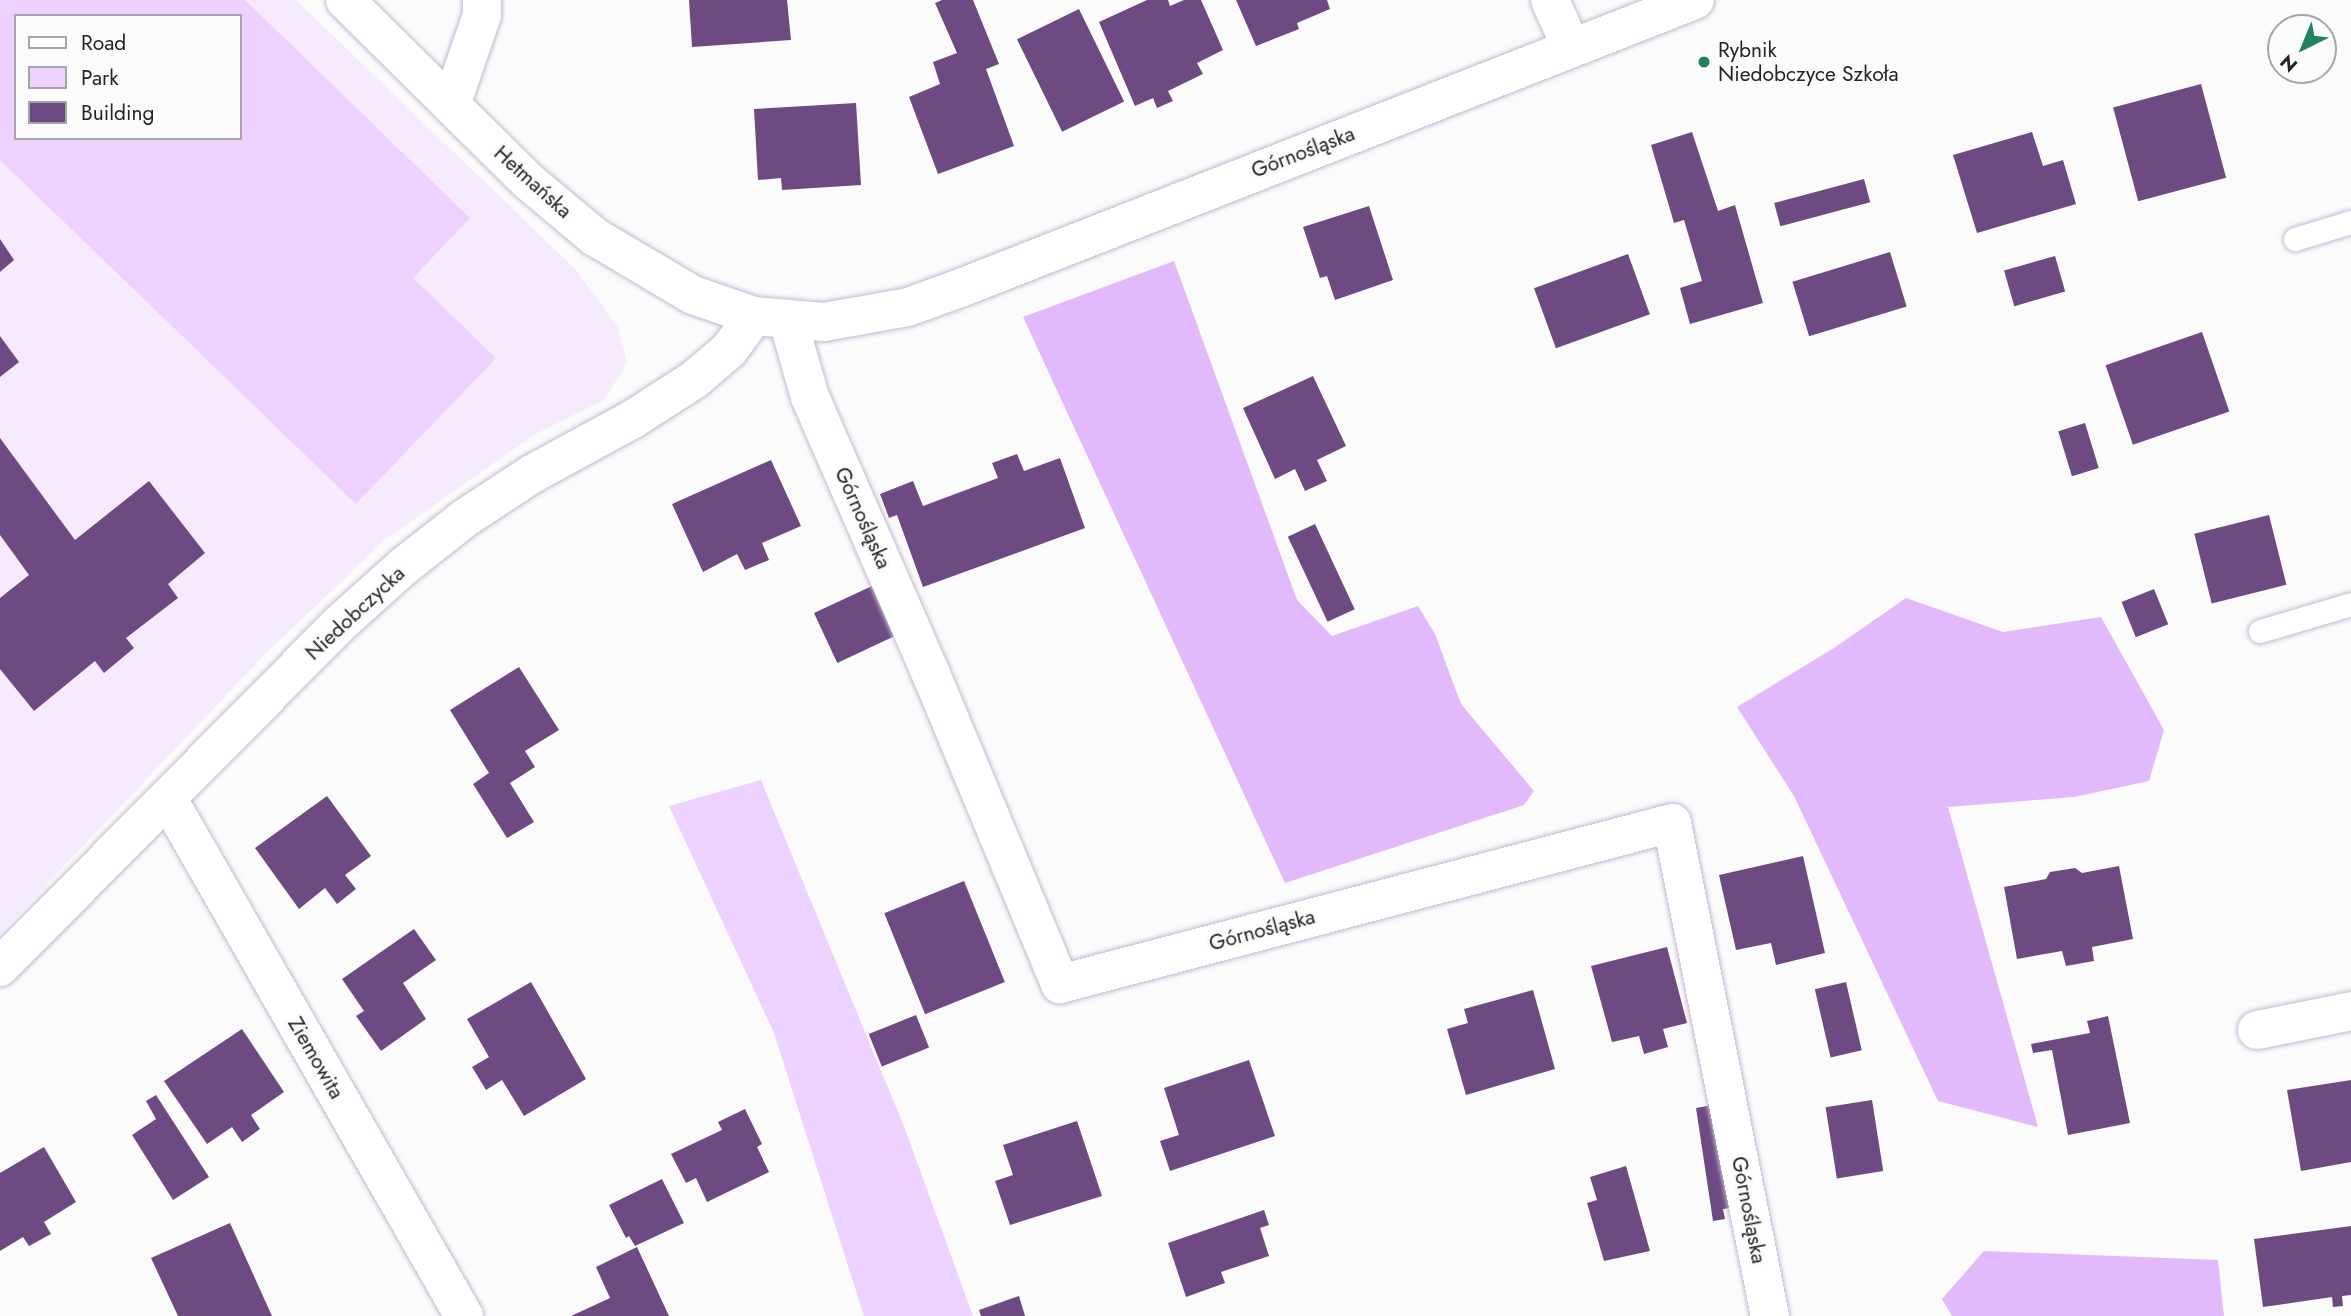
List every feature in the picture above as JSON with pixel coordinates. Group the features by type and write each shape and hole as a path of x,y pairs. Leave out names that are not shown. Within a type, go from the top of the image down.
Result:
{"street":[{"name":"Hetmańska","path":"345,0 528,181 595,237 693,295 771,318"},
{"path":"451,105 482,15 482,0"},
{"path":"1550,0 1571,47"},
{"name":"Górnośląska","path":"771,318 824,322 864,317 908,307 1695,0"},
{"name":"Górnośląska","path":"771,318 810,397 931,674 1060,984 1671,823 1770,1316"},
{"name":"Niedobczycka","path":"0,967 336,627 404,566 465,518 532,474 634,419 695,379 771,318"},
{"name":"Ziemowita","path":"168,799 464,1316"},
{"path":"2258,1030 2351,1011"}],"lane":[{"path":"2295,239 2351,222"},
{"path":"2260,631 2351,604"}],"shaded area":[{"path":"0,0 296,0 575,269 618,327 627,363 604,400 534,435 386,539 265,654 0,934"},
{"path":"1174,261 1297,600 1332,636 1418,606 1435,634 1461,704 1534,791 1524,805 1285,883 1023,317"},
{"path":"1906,598 2003,632 2101,617 2164,730 2149,781 2074,797 1948,807 2038,1127 1938,1101 1794,796 1737,707 1834,648"},
{"path":"1984,1251 2218,1260 2224,1316 1952,1316 1942,1299"}],"green space":[{"path":"0,0 245,0 470,218 413,278 496,358 356,504 0,160"},
{"path":"761,780 905,1129 973,1316 864,1316 774,1033 669,806"}],"building":[{"path":"689,0 787,0 791,40 692,47"},
{"path":"942,0 973,0 999,64 986,69 1014,146 938,174 909,97 940,84 933,62 957,53 935,3"},
{"path":"1147,0 1168,0 1170,6 1184,0 1201,0 1223,50 1197,63 1203,74 1168,91 1173,101 1157,108 1153,98 1135,106 1099,22"},
{"path":"1236,0 1327,0 1330,9 1297,23 1299,29 1256,46"},
{"path":"1079,9 1124,102 1062,132 1017,39"},
{"path":"2201,84 2226,178 2138,201 2113,108"},
{"path":"856,103 861,185 782,190 781,178 758,180 754,109"},
{"path":"1692,132 1718,211 1735,205 1763,303 1690,324 1680,288 1702,281 1684,220 1674,223 1651,145"},
{"path":"2032,132 2043,166 2063,160 2076,204 1977,233 1953,155"},
{"path":"1864,179 1870,202 1780,226 1774,203"},
{"path":"1369,206 1393,280 1335,300 1327,276 1320,278 1303,227"},
{"path":"0,239 14,260 0,272"},
{"path":"1890,252 1907,307 1809,336 1792,282"},
{"path":"1628,254 1650,314 1556,348 1534,288"},
{"path":"2055,256 2065,292 2014,306 2004,271"},
{"path":"2202,332 2229,411 2133,445 2106,365"},
{"path":"0,336 19,362 0,377"},
{"path":"1313,376 1346,446 1317,460 1327,481 1305,491 1295,469 1275,479 1243,408"},
{"path":"2085,423 2099,468 2072,476 2058,431"},
{"path":"0,438 75,540 149,481 205,553 168,584 178,598 126,638 134,648 104,673 95,661 34,711 0,669 0,598 29,575 0,535"},
{"path":"1017,454 1024,471 1060,458 1085,528 923,587 897,515 889,518 880,494 913,481 923,506 998,478 992,463"},
{"path":"771,460 801,526 762,543 769,560 745,570 737,554 703,572 672,504"},
{"path":"2269,515 2286,585 2212,603 2194,534"},
{"path":"1315,524 1355,609 1328,622 1288,537"},
{"path":"872,586 895,636 837,663 814,613"},
{"path":"2154,589 2168,624 2136,637 2122,602"},
{"path":"519,667 559,730 525,751 535,767 510,783 534,822 507,838 473,784 489,773 450,710"},
{"path":"327,796 371,856 345,875 356,889 337,904 325,888 299,909 255,848"},
{"path":"1803,856 1825,953 1776,965 1771,943 1736,950 1719,875"},
{"path":"2119,866 2133,939 2092,947 2094,961 2066,966 2062,951 2017,959 2004,887 2046,879 2050,872 2075,868 2082,873"},
{"path":"964,881 1005,982 925,1014 884,913"},
{"path":"414,929 436,960 403,983 426,1019 381,1051 356,1016 364,1011 342,979"},
{"path":"1667,947 1687,1023 1663,1029 1668,1047 1644,1054 1639,1036 1612,1042 1591,966"},
{"path":"531,982 586,1079 524,1116 502,1080 486,1090 472,1067 489,1057 467,1019"},
{"path":"1846,982 1862,1050 1831,1057 1815,989"},
{"path":"1533,990 1555,1069 1466,1095 1447,1029 1468,1023 1464,1009"},
{"path":"916,1015 929,1047 882,1067 869,1034"},
{"path":"2108,1016 2130,1123 2068,1135 2052,1050 2033,1053 2031,1044 2090,1033 2087,1021"},
{"path":"242,1029 284,1092 251,1115 260,1129 242,1142 232,1127 207,1144 164,1081"},
{"path":"1249,1060 1275,1136 1170,1171 1160,1141 1179,1135 1164,1088"},
{"path":"2351,1080 2351,1162 2301,1171 2287,1090"},
{"path":"156,1095 209,1177 173,1200 132,1135 156,1119 146,1101"},
{"path":"1872,1100 1883,1171 1837,1178 1826,1107"},
{"path":"1730,1102 1746,1206 1723,1209 1725,1219 1713,1221 1696,1108"},
{"path":"745,1109 762,1144 757,1147 769,1172 707,1202 696,1178 686,1183 671,1154 722,1130 718,1122"},
{"path":"1077,1121 1102,1196 1010,1225 995,1181 1013,1175 1003,1145"},
{"path":"44,1147 76,1202 44,1222 51,1234 29,1246 23,1237 0,1251 0,1173"},
{"path":"1626,1166 1650,1251 1604,1261 1587,1203 1597,1200 1590,1177"},
{"path":"662,1179 684,1223 635,1246 629,1236 626,1238 609,1205"},
{"path":"1264,1210 1269,1225 1260,1228 1269,1256 1221,1272 1225,1283 1186,1297 1168,1243"},
{"path":"230,1223 272,1316 178,1316 151,1258"},
{"path":"2351,1226 2351,1295 2342,1296 2343,1306 2333,1307 2332,1297 2263,1307 2254,1239"},
{"path":"637,1247 669,1316 571,1316 610,1298 596,1267"},
{"path":"1019,1296 1025,1316 981,1316 979,1310"}],"place":[{"name":"Rybnik Niedobczyce Szkoła","path":"1704,62"}]}
